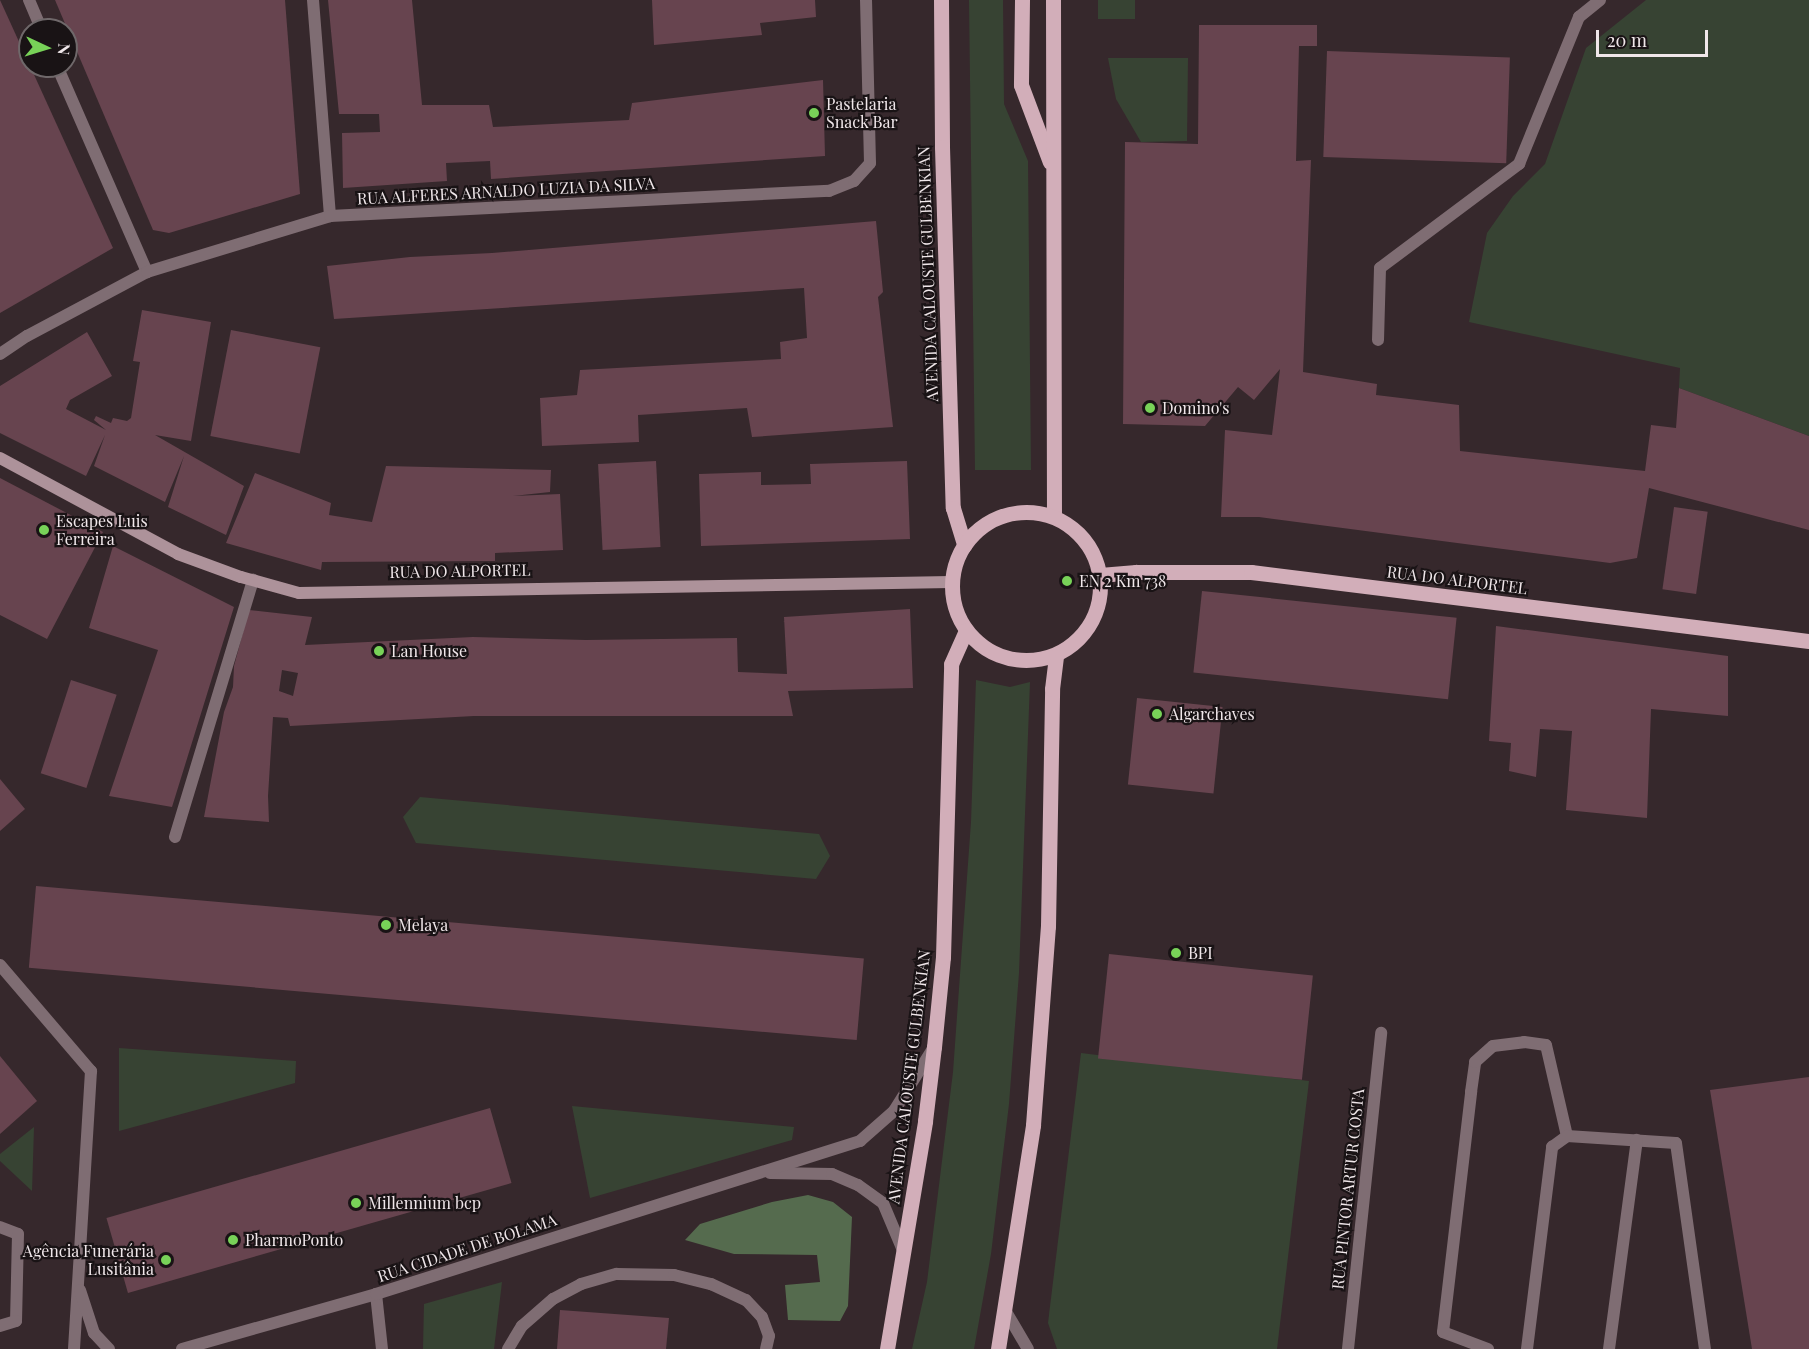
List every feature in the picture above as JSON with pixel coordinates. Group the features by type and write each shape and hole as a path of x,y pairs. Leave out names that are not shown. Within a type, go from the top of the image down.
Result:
{"main road":[{"name":"AVENIDA CALOUSTE GULBENKIAN","path":"941,0 942,147 953,508 964,545"},
{"path":"1022,0 1021,85 1053,171"},
{"path":"1053,0 1054,516"},
{"path":"1029,512 1054,516 1084,539 1095,556 1100,575 1100,600 1092,623 1076,642 1056,656 1031,662 1006,659 983,648 966,630 955,607 951,582 955,562 964,545 981,527 1004,515 1029,512"},
{"name":"RUA DO ALPORTEL","path":"1100,575 1136,572 1251,572 1809,642"},
{"name":"AVENIDA CALOUSTE GULBENKIAN","path":"887,1349 904,1253 934,1047 943,957 951,664 966,630"},
{"path":"998,1349 1034,1113 1048,926 1052,689 1056,656"}],"street":[{"path":"28,0 36,18"},
{"path":"313,0 330,216"},
{"name":"RUA ALFERES ARNALDO LUZIA DA SILVA","path":"0,354 27,336 147,272 330,216 829,191 837,188 854,181 870,163 866,0"},
{"path":"1378,340 1380,268 1519,164 1579,17 1600,0"},
{"path":"62,78 147,272"},
{"name":"RUA DO ALPORTEL","path":"0,458 178,554 299,593 951,582"},
{"path":"175,837 254,580"},
{"path":"0,965 91,1071 74,1349"},
{"name":"RUA PINTOR ARTUR COSTA","path":"1348,1349 1381,1033"},
{"path":"1488,1349 1443,1332 1475,1062 1493,1046 1524,1042 1546,1045 1567,1136"},
{"name":"RUA CIDADE DE BOLAMA","path":"182,1349 376,1294 860,1141 894,1112 934,1047"},
{"path":"1527,1349 1552,1148 1567,1136 1676,1143 1705,1349"},
{"path":"1609,1349 1637,1140"},
{"path":"760,1173 832,1174 858,1185 883,1203 904,1253"},
{"path":"0,1227 18,1234 16,1321 0,1326"},
{"path":"507,1349 522,1326 554,1299 581,1284 616,1274 674,1275 711,1284 746,1300 762,1317 769,1336 766,1349"},
{"path":"77,1284 94,1333 109,1349"},
{"path":"376,1294 382,1349"},
{"path":"1005,1310 1028,1349"}],"green space":[{"path":"969,0 1003,0 1004,104 1028,161 1031,470 975,470"},
{"path":"1098,0 1135,0 1135,19 1098,19"},
{"path":"1646,0 1809,0 1809,436 1679,388 1680,368 1469,322 1487,233 1513,196 1545,164 1586,48"},
{"path":"1108,58 1188,58 1187,141 1141,142 1116,99"},
{"path":"976,680 1010,687 1030,682 1019,973 1009,1104 991,1254 974,1349 912,1349 927,1282 953,1072 971,822"},
{"path":"420,797 819,834 830,856 816,879 416,843 403,817"},
{"path":"119,1048 296,1061 295,1083 119,1131"},
{"path":"1081,1053 1309,1081 1277,1349 1057,1349 1048,1323"},
{"path":"572,1106 794,1127 792,1140 590,1198"},
{"path":"34,1127 32,1191 0,1161 0,1154"},
{"path":"808,1195 833,1202 852,1217 848,1306 840,1321 788,1320 785,1285 820,1282 817,1255 734,1254 685,1240 700,1224 772,1202"},
{"path":"502,1282 494,1349 423,1349 424,1304"}],"building":[{"path":"0,0 18,40 18,78 36,78 113,248 0,313"},
{"path":"55,0 285,0 300,194 169,233 153,230 78,54 78,18 63,18"},
{"path":"328,0 412,0 422,105 489,105 493,127 629,120 632,103 823,80 825,156 491,179 490,161 446,163 447,181 343,188 342,133 380,132 379,114 339,114"},
{"path":"652,0 815,0 816,17 760,23 762,35 654,45"},
{"path":"1199,25 1317,25 1317,46 1299,46 1296,161 1311,160 1303,372 1377,384 1376,395 1459,405 1460,451 1645,471 1651,425 1676,428 1679,388 1809,436 1809,530 1649,488 1637,558 1610,563 1259,517 1221,517 1225,430 1272,435 1280,369 1254,400 1238,387 1205,426 1123,424 1125,142 1198,144"},
{"path":"1327,51 1510,57 1506,163 1323,157"},
{"path":"876,221 883,292 878,297 893,427 752,437 747,408 638,415 639,442 542,446 540,398 577,395 580,370 781,359 780,342 807,338 804,288 334,319 327,266 410,257 492,253"},
{"path":"142,310 211,322 191,441 155,435 244,486 226,535 168,507 184,456 165,502 94,466 105,435 86,476 0,433 0,386 87,332 112,376 70,400 66,409 106,430 94,420 96,416 111,423 113,418 127,421 131,418 140,362 133,361"},
{"path":"231,330 320,347 300,453 210,436"},
{"path":"656,461 661,547 603,550 598,464"},
{"path":"907,461 910,539 701,546 699,474 761,472 761,485 811,484 810,464"},
{"path":"386,466 551,470 550,492 513,496 560,494 563,550 495,553 495,561 322,562 321,570 226,543 255,473 331,503 329,515 372,522"},
{"path":"0,478 103,532 47,639 0,615"},
{"path":"1674,507 1708,512 1696,594 1662,589"},
{"path":"113,546 234,607 172,807 109,796 158,650 89,628"},
{"path":"1202,591 1457,618 1448,699 1193,673"},
{"path":"910,609 913,688 788,691 793,716 474,716 290,726 288,718 273,717 268,796 269,822 204,817 224,712 233,687 234,666 249,610 312,617 305,645 473,637 586,640 737,638 738,672 787,674 784,617","holes":["282,670 298,673 293,696 279,691"]},
{"path":"1496,626 1728,656 1728,716 1651,709 1647,818 1566,810 1572,731 1540,729 1536,777 1509,771 1511,743 1489,741"},
{"path":"71,680 117,695 86,788 41,773"},
{"path":"1137,698 1223,707 1213,794 1128,785"},
{"path":"0,779 25,809 0,831"},
{"path":"36,886 864,958 857,1040 29,968"},
{"path":"1109,954 1313,975 1302,1080 1098,1058"},
{"path":"0,1056 37,1101 0,1134"},
{"path":"1809,1077 1809,1349 1752,1349 1710,1090"},
{"path":"490,1108 511,1183 128,1293 106,1218"},
{"path":"560,1310 669,1318 666,1349 557,1349"}],"place":[{"name":"Pastelaria Snack Bar","path":"814,113"},
{"name":"Domino's","path":"1150,408"},
{"name":"Escapes Luis Ferreira","path":"44,530"},
{"name":"EN 2 Km 738","path":"1067,581"},
{"name":"Lan House","path":"379,651"},
{"name":"Algarchaves","path":"1157,714"},
{"name":"Melaya","path":"386,925"},
{"name":"BPI","path":"1176,953"},
{"name":"Millennium bcp","path":"356,1203"},
{"name":"PharmoPonto","path":"233,1240"},
{"name":"Agência Funerária Lusitânia","path":"166,1260"}]}
